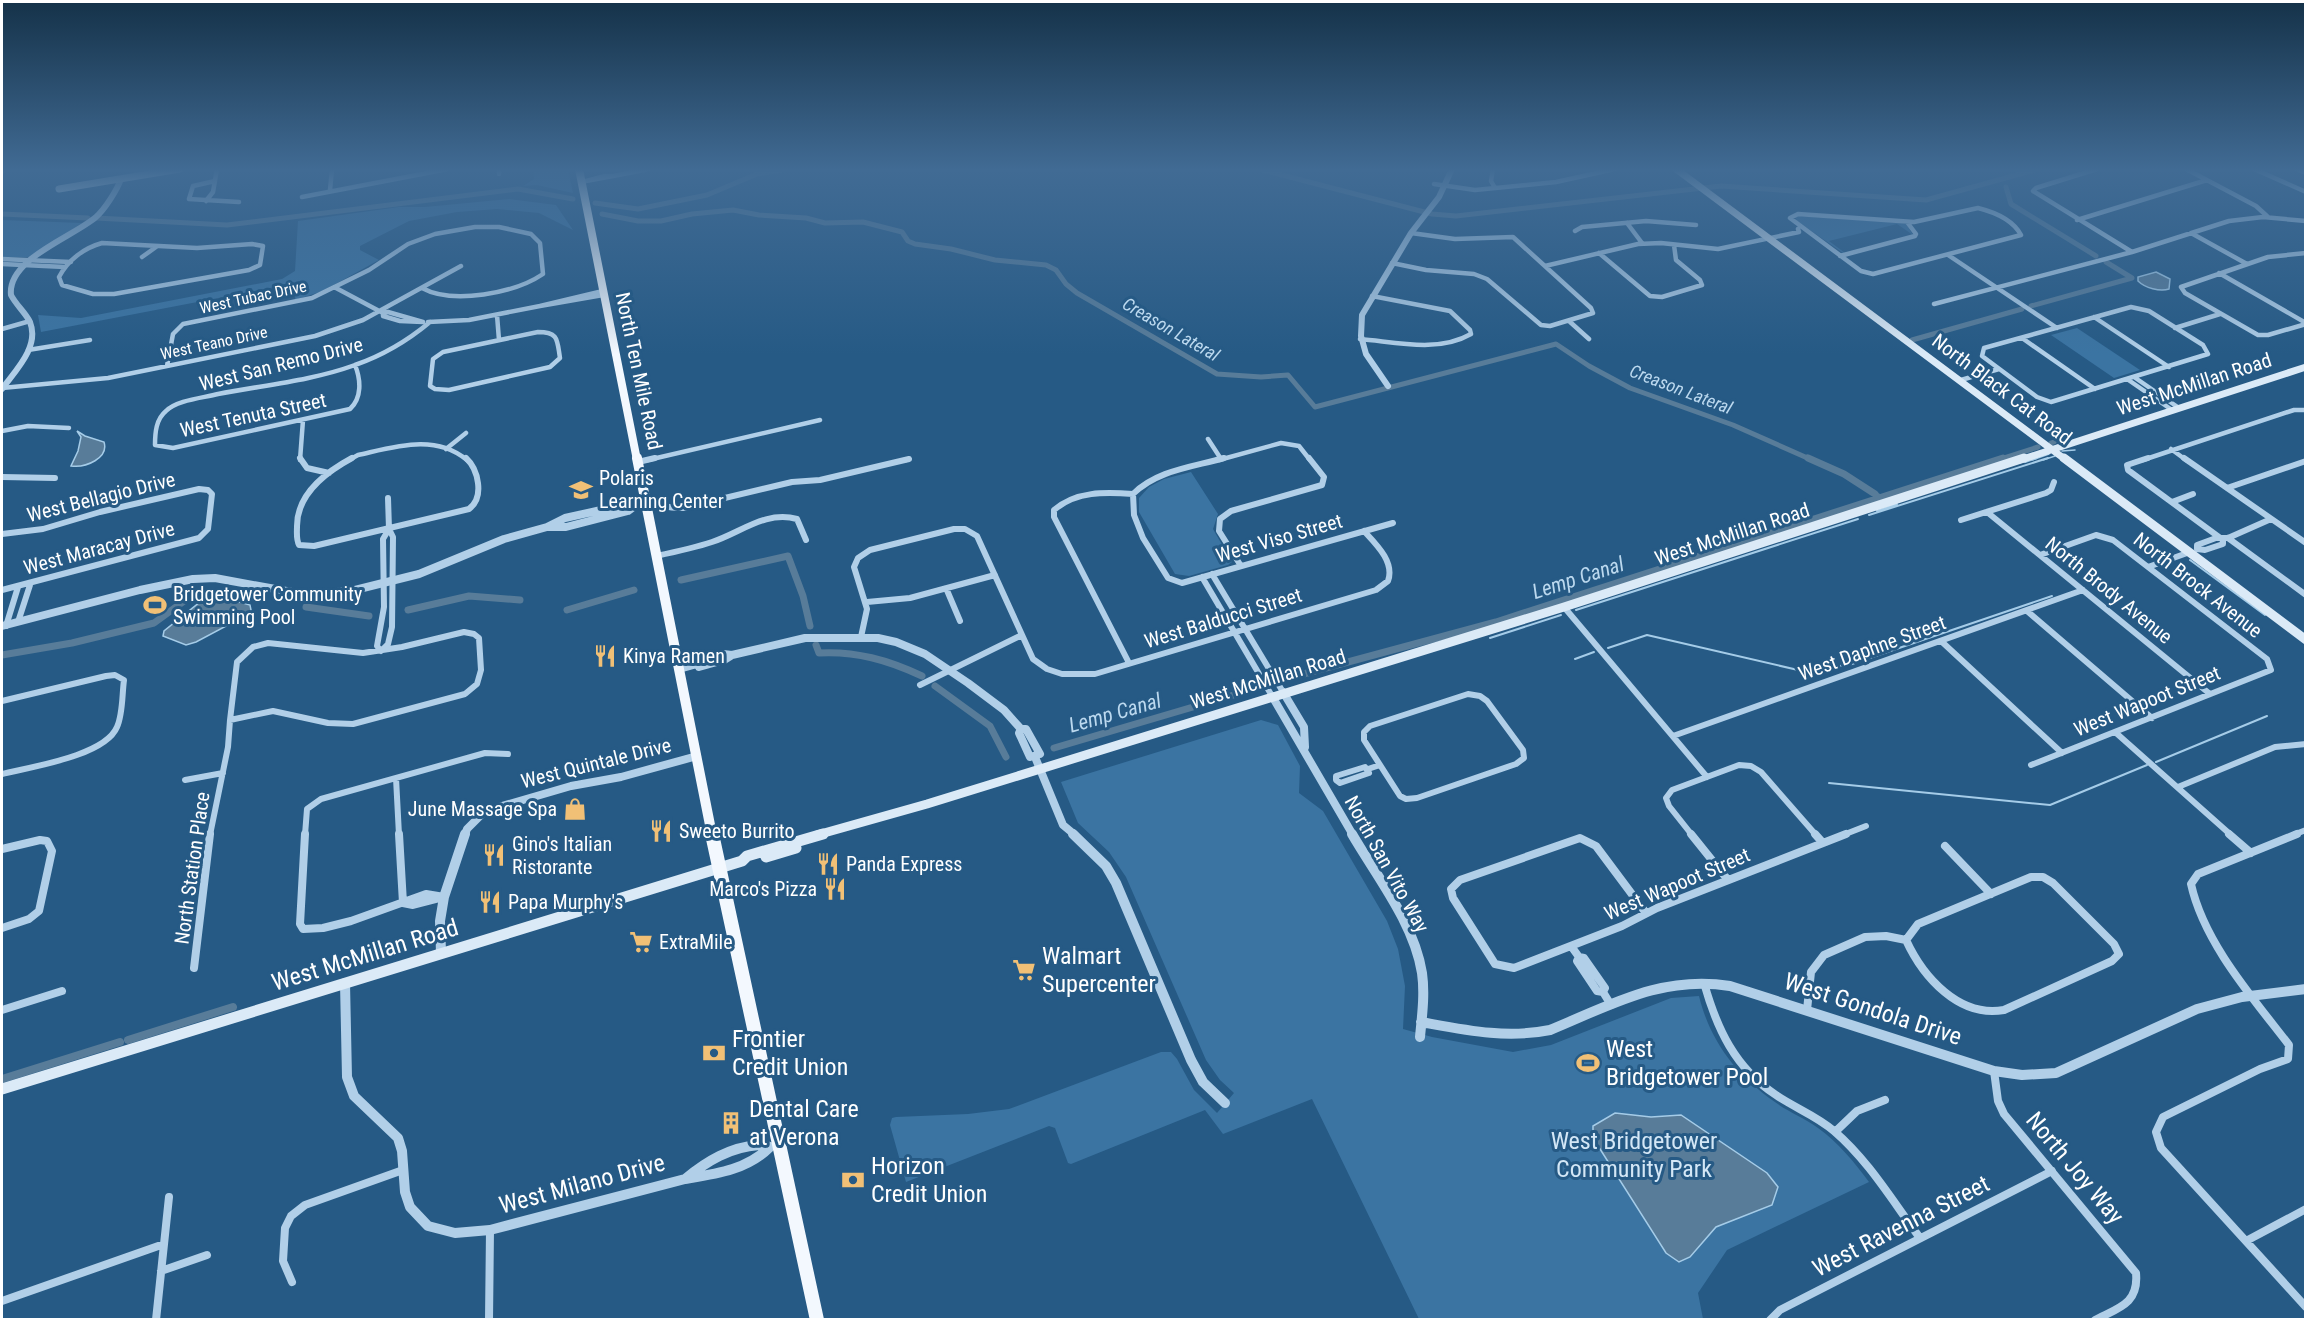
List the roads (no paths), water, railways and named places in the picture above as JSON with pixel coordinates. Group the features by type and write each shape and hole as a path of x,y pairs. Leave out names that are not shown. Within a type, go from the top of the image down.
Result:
{"main road":[{"name":"North Ten Mile Road","path":"592,231 638,462 642,504 656,556 775,1145 817,1320"},
{"name":"North Black Cat Road","path":"1762,231 2052,449 2193,551 2306,640"},
{"name":"West McMillan Road","path":"2,1089 719,868 741,861 747,856 927,804 1283,692 1564,607 2306,366"}],"street":[{"path":"2,388 28,350 33,332 30,321 12,302 9,294 12,280 29,262 55,241 72,231"},
{"name":"West Tubac Drive","path":"167,366 173,334 179,327 194,321 305,300 336,288 369,270 408,244 435,234 456,231"},
{"name":"West Tubac Drive","path":"422,288 434,294 460,296 508,288 537,280 543,274 540,243 531,234 512,231"},
{"path":"1633,231 1642,243"},
{"path":"1545,266 1642,243 1718,249 1799,231"},
{"path":"1802,231 1868,274 1878,274 2018,237 2021,233 2017,231"},
{"path":"1840,256 1913,237 1916,234 1913,231"},
{"path":"2096,231 2132,252"},
{"path":"1934,304 2132,252 2199,231"},
{"path":"1388,386 1369,361 1360,339 1362,315 1372,296 1392,263 1411,233 1455,240 1511,237 1591,308 1593,313 1550,326 1541,325 1487,279 1392,263"},
{"path":"2191,233 2247,264"},
{"path":"260,244 263,246 258,267 126,293 103,295 68,289 62,285 59,277 65,267 96,245 156,246 207,248 260,244"},
{"path":"1599,253 1646,294 1654,297 1702,285 1700,280 1676,260 1674,245"},
{"path":"142,257 156,246"},
{"path":"2306,253 2280,254 2181,287 2185,293 2258,335 2268,335 2306,323"},
{"path":"1948,255 2057,328"},
{"path":"2,259 65,267"},
{"path":"2,264 72,262"},
{"name":"West Teano Drive","path":"2,388 77,383 315,336 340,329 381,312 461,266"},
{"path":"2219,273 2306,323"},
{"path":"336,288 381,312 383,316 400,321 423,322 458,321 497,315 603,293"},
{"path":"1360,339 1434,345 1466,338 1471,334 1470,330 1450,311 1372,296"},
{"path":"2127,307 2138,307 2203,345 2208,351 2205,356 2057,401 2046,401 1985,359 1981,353 1984,348 2094,317 2127,307"},
{"path":"2175,328 2220,314"},
{"path":"497,315 499,340"},
{"path":"2094,317 2169,367"},
{"path":"2,329 30,321"},
{"path":"1569,321 1589,339"},
{"name":"West San Remo Drive","path":"158,447 154,442 159,418 166,409 180,403 318,375 354,364 397,348 430,322"},
{"path":"538,332 550,332 556,337 560,358 550,367 446,390 430,386 433,359 443,352 499,340 538,332"},
{"path":"2022,338 2095,389"},
{"path":"28,350 90,340"},
{"name":"West Tenuta Street","path":"158,447 173,448 353,407 358,388 358,375 354,364"},
{"path":"1961,380 1999,369"},
{"path":"2130,378 2176,409"},
{"path":"2305,410 2294,410 2127,465 2128,470 2172,502 2306,595"},
{"path":"303,420 300,461 307,468 329,473"},
{"path":"638,462 820,420"},
{"path":"2,431 28,426 69,428"},
{"path":"446,450 466,433"},
{"path":"1208,439 1221,459"},
{"path":"426,444 463,456 474,468 477,497 472,506 460,512 314,546 301,547 297,542 298,511 308,494 329,473 341,463 358,455 400,445 426,444"},
{"path":"1129,663 1054,518 1054,510 1065,500 1092,494 1132,494 1158,476 1281,444 1293,444 1304,450 1324,477 1324,482 1319,487 1231,511 1220,519 1219,531 1242,566"},
{"path":"2171,449 2304,541"},
{"path":"4,626 140,590 193,579 215,578 303,594 351,591 384,585 440,566 504,539 547,527 566,528 628,511 642,504 668,504 676,509 683,508 792,482 820,480 909,459"},
{"path":"2227,488 2306,461"},
{"path":"2,477 55,478"},
{"path":"1961,520 2046,493 2051,490 2054,482"},
{"name":"West Bellagio Drive","path":"2,534 44,529 100,512 199,489 208,490 212,494 208,529 203,536"},
{"name":"West Viso Street","path":"1132,494 1131,503 1135,519 1168,578 1182,583 1393,523"},
{"path":"2172,502 2193,494"},
{"path":"381,651 388,644 392,627 393,537 389,529 388,498"},
{"name":"North Brody Avenue","path":"1987,512 2210,694"},
{"path":"656,556 715,542 755,523 785,516 794,517 800,522 806,540"},
{"path":"2148,567 2193,551 2197,545 2207,541 2216,538 2226,539 2271,519"},
{"path":"381,651 377,646 384,607 382,539 389,529"},
{"path":"861,637 868,615 867,602 854,567 858,558 870,550 954,529 965,529 977,536 1022,635 920,685"},
{"name":"West Balducci Street","path":"1022,635 1029,653 1042,667 1065,675 1095,674 1376,590 1388,581 1391,572 1388,563 1364,531"},
{"name":"North Brock Avenue","path":"2040,555 2102,535 2113,540 2267,658 2271,665"},
{"name":"West Maracay Drive","path":"2,590 30,585 117,558 195,540 203,536"},
{"path":"1212,574 1283,692"},
{"path":"867,602 899,600 995,575"},
{"path":"1202,577 1272,696"},
{"path":"17,623 30,585"},
{"path":"4,626 18,587"},
{"path":"946,588 960,621"},
{"name":"West Daphne Street","path":"1672,736 2083,590"},
{"path":"1564,607 1707,777"},
{"path":"2027,611 2152,718"},
{"path":"230,720 273,711 328,723 353,724 465,694 474,689 482,676 479,638 474,634 464,632 381,651"},
{"path":"679,669 697,664 699,667 724,660 732,655 805,638 861,637 897,642 925,654 1004,710 1022,729 1026,729 1036,743 1040,754 1035,757 1063,825 1099,858 1116,883 1191,1060 1203,1082 1225,1103"},
{"path":"1941,641 2062,753"},
{"name":"North Station Place","path":"194,968 210,835 223,772 237,662 245,652 261,645 275,643 354,653 381,651"},
{"name":"West Wapoot Street","path":"2031,765 2271,670 2271,665"},
{"path":"2,701 106,676 121,677 125,684 117,727 100,744 81,753 2,774"},
{"name":"North San Vito Way","path":"1283,692 1304,727 1305,748"},
{"path":"1468,694 1480,696 1487,701 1523,750 1524,758 1516,764 1417,798 1406,799 1396,792 1380,765 1364,740 1364,732 1370,726 1468,694"},
{"name":"North San Vito Way","path":"1272,696 1305,748 1323,785 1407,930 1419,963 1424,989 1420,1037"},
{"path":"2115,732 2251,853"},
{"path":"2178,787 2275,747 2306,744"},
{"path":"441,953 440,921 444,897 413,905 403,903 317,930 303,929 300,924 305,814 311,804 321,799 485,753 508,754"},
{"name":"West Quintale Drive","path":"444,897 467,830 485,812 571,786 621,777 697,756"},
{"path":"1323,785 1336,780 1336,776 1380,765"},
{"path":"1728,880 1669,806 1666,798 1672,790 1739,765 1751,766 1761,772 1823,843"},
{"name":"North Station Place","path":"185,780 223,772"},
{"path":"396,778 403,903"},
{"name":"West Wapoot Street","path":"1646,914 1596,846 1587,840 1573,839 1460,880 1451,889 1453,898 1491,960 1501,967 1514,968 1866,826"},
{"path":"2306,830 2198,874 2191,884 2194,898 2225,961 2289,1045 2288,1059 2260,1069 2163,1117 2157,1125 2156,1136 2161,1148 2306,1307"},
{"path":"2,849 32,840 47,841 52,851 42,905 35,916 2,928"},
{"path":"1945,846 1991,894"},
{"path":"2031,877 2043,877 2053,883 2114,944 2119,954 2112,961 2032,998 2004,1010 1992,1012 1945,994 1916,962 1906,940 1918,924 2031,877"},
{"path":"1808,1010 1811,972 1824,955 1865,937 1886,936 1906,940"},
{"path":"1571,946 1579,957 1577,961 1597,991 1603,992 1611,1005"},
{"path":"1704,982 1714,1020 1725,1042 1749,1074 1775,1095 1820,1120 1835,1132 1859,1156 1920,1238"},
{"name":"West Gondola Drive","path":"1421,1022 1507,1037 1532,1035 1668,984 1704,982 1730,986 1994,1071 2022,1075 2056,1073 2181,1015 2249,994 2306,989"},
{"name":"West Milano Drive","path":"345,983 347,1077 354,1096 398,1138 405,1192 411,1207 428,1226 455,1233 490,1230 685,1179 728,1172 762,1156 775,1145"},
{"path":"2,1010 62,991"},
{"name":"North Joy Way","path":"1994,1071 2001,1108 2136,1273 2139,1285 2137,1294 2131,1300 2095,1320"},
{"path":"1835,1132 1853,1111 1866,1104 1886,1100"},
{"name":"West Milano Drive","path":"685,1179 701,1165 727,1153 759,1144 775,1145"},
{"path":"292,1282 283,1261 285,1228 291,1216 305,1205 403,1170"},
{"name":"West Ravenna Street","path":"1770,1320 1780,1310 2052,1171"},
{"path":"156,1320 169,1197"},
{"path":"2246,1241 2306,1209"},
{"path":"489,1320 490,1230"},
{"path":"2,1301 164,1244"},
{"path":"161,1270 207,1255"}],"waterway":[{"name":"Creason Lateral","path":"897,231 902,232 908,241 915,244 951,249 995,260 1046,265 1056,270 1066,284 1077,293 1217,374 1261,377 1288,375 1315,407 1556,344 1589,366 1630,388 1733,425 1812,460"},
{"name":"Lemp Canal","path":"2055,231 2096,256"},
{"name":"Lemp Canal","path":"2031,306 2132,278 2106,262"},
{"name":"Lemp Canal","path":"1912,340 2022,309"},
{"name":"Creason Lateral","path":"1998,460 2038,447"},
{"path":"2062,451 2075,450"},
{"path":"2032,460 2049,454"},
{"path":"2043,460 2055,456"},
{"name":"Creason Lateral","path":"1808,458 1844,474 1875,494"},
{"name":"Creason Lateral","path":"1882,497 2003,458"},
{"path":"2025,462 2037,458"},
{"path":"1869,515 2048,458"},
{"name":"Lemp Canal","path":"1285,679 1496,622 1876,499 1877,496"},
{"path":"1877,511 1897,504"},
{"path":"1576,610 1858,519"},
{"path":"681,580 788,556 803,596 810,626"},
{"path":"2190,560 2265,615"},
{"path":"567,610 634,590"},
{"path":"2,655 72,643 154,623 191,596"},
{"path":"408,610 469,596 520,600"},
{"path":"1608,648 1647,635 1798,670 1815,670 1852,664 2052,596"},
{"path":"306,607 369,616"},
{"path":"1490,638 1561,615"},
{"path":"816,645 819,653 859,655 897,665 922,676"},
{"path":"1575,659 1594,652"},
{"path":"935,686 990,726 1006,757"},
{"name":"Lemp Canal","path":"1054,748 1254,689"},
{"path":"2156,762 2267,716"},
{"path":"1829,783 2050,805 2147,765"},
{"name":"Lemp Canal","path":"128,1040 233,1007"},
{"name":"Lemp Canal","path":"2,1079 120,1042"}],"place":[{"name":"Polaris Learning Center","path":"581,490"},
{"name":"Bridgetower Community Swimming Pool","path":"155,605"},
{"name":"Kinya Ramen","path":"605,656"},
{"name":"June Massage Spa","path":"575,809"},
{"name":"Sweeto Burrito","path":"661,831"},
{"name":"Gino's Italian Ristorante","path":"494,855"},
{"name":"Panda Express","path":"828,864"},
{"name":"Marco's Pizza","path":"835,889"},
{"name":"Papa Murphy's","path":"490,902"},
{"name":"ExtraMile","path":"641,942"},
{"name":"Walmart Supercenter","path":"1024,970"},
{"name":"Frontier Credit Union","path":"714,1053"},
{"name":"West Bridgetower Pool","path":"1588,1063"},
{"name":"Dental Care at Verona","path":"731,1123"},
{"name":"Horizon Credit Union","path":"853,1180"}],"park label":[{"name":"West Bridgetower Community Park","path":"1634,1155"}]}
